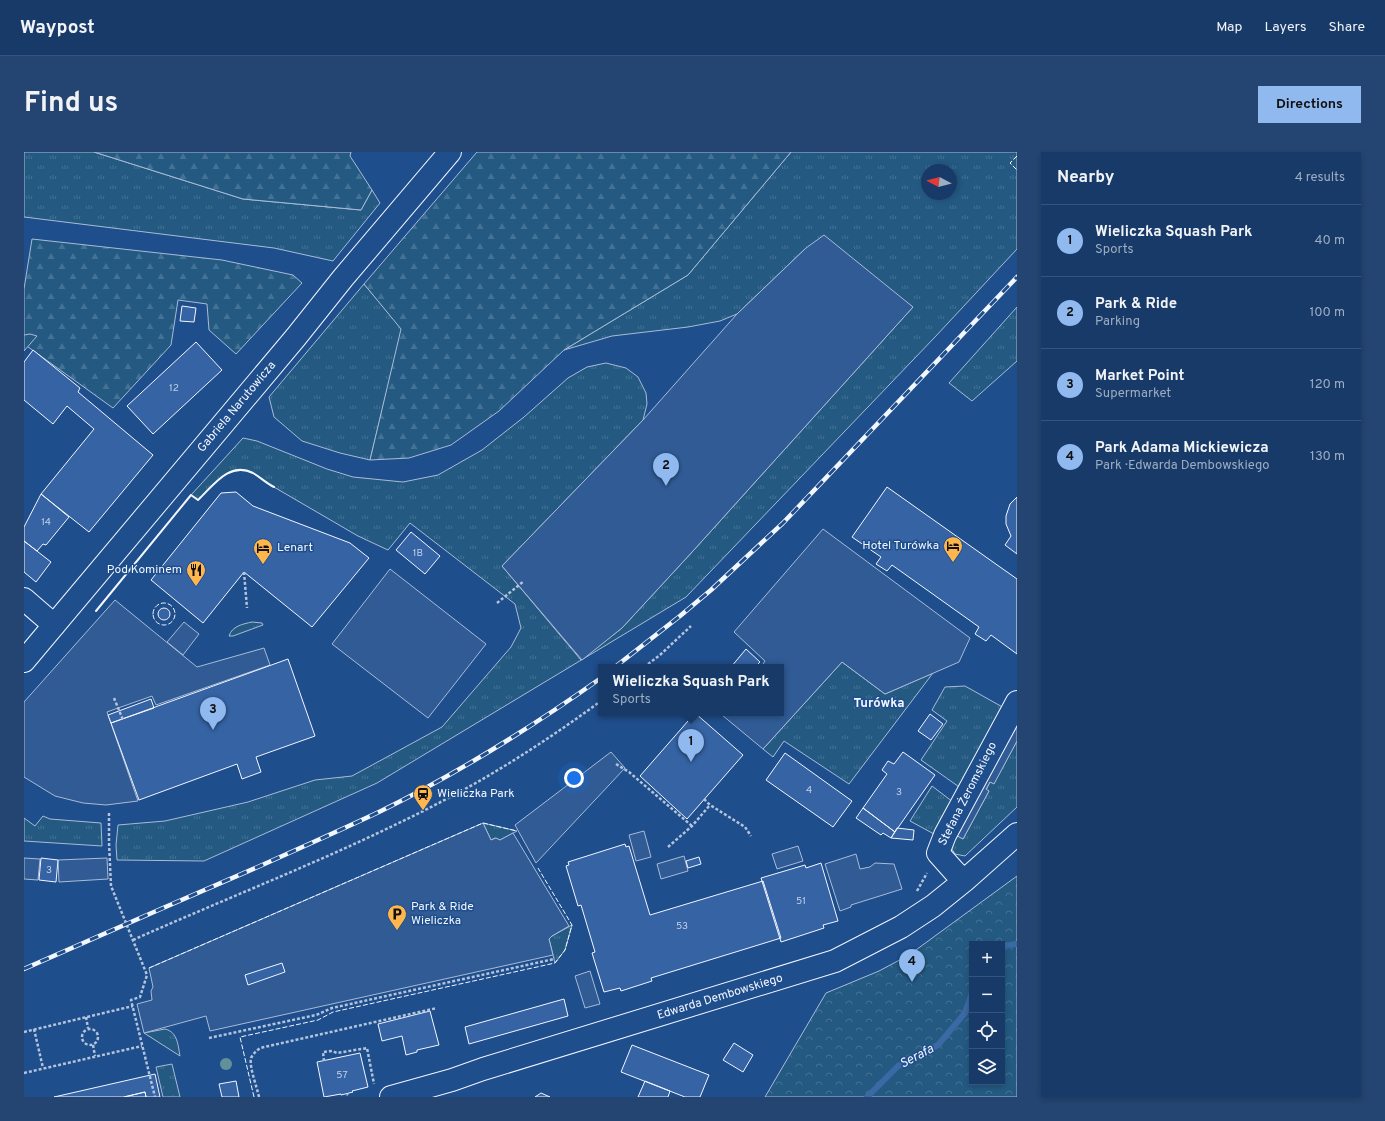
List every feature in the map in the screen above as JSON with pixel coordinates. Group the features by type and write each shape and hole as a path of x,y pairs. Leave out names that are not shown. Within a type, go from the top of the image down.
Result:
{"street":[{"name":"Gabriela Narutowicza","path":"24,661 450,152"},
{"path":"24,599 54,625"},
{"name":"Stefana Żeromskiego","path":"964,881 954,872 938,853 945,835 1016,704"},
{"name":"Edwarda Dembowskiego","path":"383,1092 452,1080 483,1068 835,961 901,927 933,906 1017,834"}],"path":[{"path":"244,572 247,608"},
{"path":"497,603 524,581"},
{"path":"648,664 660,655 691,626"},
{"path":"114,698 123,720"},
{"path":"133,940 354,843 439,803 507,765 577,719 598,703"},
{"path":"616,764 630,772 692,826"},
{"path":"704,799 710,805 745,827 751,836"},
{"path":"668,847 692,826 710,805"},
{"path":"110,813 109,842 111,886 147,975 140,997 131,1000 155,1097"},
{"path":"209,1038 316,1014 332,1008 554,959"},
{"path":"24,1032 133,1006"},
{"path":"259,1097 251,1063 255,1052 260,1048 437,1008"},
{"path":"86,1017 88,1028"},
{"path":"88,1028 94,1028 98,1032 99,1037 97,1042 93,1045 86,1044 82,1039 83,1032 88,1028"},
{"path":"34,1029 43,1068"},
{"path":"93,1045 95,1056"},
{"path":"24,1073 142,1046"},
{"path":"324,1061 323,1052 332,1051 337,1053 367,1048 383,1092"}],"green space":[{"path":"24,152 94,152 243,199 361,210 372,190 380,203 333,261 274,248 24,217"},
{"path":"94,152 351,152 350,156 372,190 361,210 243,199"},
{"path":"477,152 791,152 688,275 564,350 499,411 451,445 409,458 370,460 401,329 364,284"},
{"path":"791,152 1017,152 1017,249 935,337 686,597 377,783 204,861 117,860 116,845 118,825 165,821 248,802 315,780 352,776 442,727 511,647 521,628 515,604 410,523 388,550 358,536 267,483 253,473 243,470 235,470 222,477 215,482 198,500 191,495 243,438 257,441 327,469 353,477 403,482 438,475 482,450 524,417 568,378 587,367 606,363 626,368 638,377 646,393 647,404 643,420 502,566 581,660 622,628 913,307 806,248 737,314 720,321 688,327 612,336 564,350 688,275"},
{"path":"32,239 222,260 293,275 302,283 236,354 209,330 207,304 178,300 171,345 113,408 24,344 24,289"},
{"path":"364,284 402,329 370,460 340,453 302,441 274,417 269,397"},
{"path":"1017,307 1017,361 972,401 949,383"},
{"path":"30,334 37,336 24,351 24,335"},
{"path":"252,622 262,623 263,625 233,636 229,636 235,628"},
{"path":"842,662 885,694 933,673 849,784 784,741 773,757 763,749"},
{"path":"965,686 1006,709 962,789 921,760 947,721 932,710 945,687"},
{"path":"1017,741 1017,807 965,856 955,854 950,846 952,833 963,839 989,791 986,790 990,782 994,783"},
{"path":"932,786 953,802 934,834 910,821"},
{"path":"43,816 50,819 101,823 102,846 24,841 24,818 35,826"},
{"path":"483,823 517,831 500,840 495,838 491,840"},
{"path":"1017,876 1017,1097 765,1097 826,993 879,971 909,955"},
{"path":"572,925 565,950 555,963 549,939"},
{"path":"165,1029 173,1033 175,1036 180,1056 144,1033"},
{"path":"172,1064 180,1097 163,1097 156,1067"}],"shaded area":[{"path":"824,235 913,307 622,628 582,660 502,566 643,420 737,314 806,248"},
{"path":"823,529 970,638 959,662 885,694 842,662 763,749 723,716 784,716 784,664 763,664 765,661 734,632"},
{"path":"390,569 486,644 428,718 332,644"},
{"path":"115,600 197,667 264,648 270,665 156,705 152,696 107,712 138,801 106,805 83,803 55,796 24,777 24,702"},
{"path":"184,622 199,634 183,655 167,642"},
{"path":"1017,718 1017,741 994,784 990,782 986,789 989,791 963,839 952,833"},
{"path":"611,752 625,768 536,863 515,825"},
{"name":"Park & Ride Wieliczka","path":"483,823 491,840 496,838 500,840 513,833 569,926 549,939 553,955 210,1031 206,1016 144,1033 137,1004 152,1000 151,991 153,987 149,968"},
{"path":"644,831 651,857 636,861 629,835"},
{"path":"798,846 803,861 777,869 772,854"},
{"path":"856,854 860,869 870,867 875,863 894,864 902,889 851,905 851,907 840,911 825,864"},
{"path":"684,856 688,871 661,879 657,864"},
{"path":"24,858 40,859 38,880 24,879"},
{"path":"107,858 108,879 59,882 58,860"},
{"path":"590,971 600,1004 585,1008 575,976"}],"building":[{"path":"182,306 196,308 194,322 180,321"},
{"path":"196,342 222,370 153,434 127,406"},
{"path":"33,350 80,388 78,392 153,455 89,532 41,494 94,429 67,406 53,424 24,400 24,362"},
{"path":"887,487 1017,579 1017,654 991,635 986,641 975,634 979,627 892,565 887,571 876,564 881,557 852,537"},
{"name":"Lenart","path":"236,492 253,506 350,543 369,558 312,627 244,572 203,623 151,580 221,493"},
{"path":"41,494 69,517 46,545 43,544 37,551 24,541 24,527"},
{"path":"1017,497 1017,554 1005,545 1011,536 1006,524 1006,516 1010,504"},
{"path":"411,532 440,556 425,574 396,550"},
{"path":"24,541 51,562 36,582 24,572"},
{"path":"166,608 169,609 169,619 162,620 159,619 158,612 159,609"},
{"path":"746,649 760,662 758,664 734,664"},
{"path":"288,659 315,736 256,757 261,772 242,779 237,764 139,800 111,723"},
{"path":"151,699 154,708 111,723 108,715"},
{"path":"930,714 943,724 931,740 918,731"},
{"path":"692,716 698,716 743,755 687,819 640,776"},
{"path":"903,752 935,775 895,832 863,808 887,774 882,770 888,761 894,764"},
{"path":"785,753 852,801 833,827 766,780"},
{"path":"863,808 895,832 891,838 883,833 881,835 856,818"},
{"path":"897,828 914,830 913,840 891,838"},
{"path":"625,844 626,847 629,846 650,915 763,881 781,938 651,978 652,981 621,991 620,988 604,992 592,953 595,952 581,905 578,906 566,866 569,865 568,862"},
{"path":"699,857 701,864 688,868 686,861"},
{"path":"41,858 58,860 56,882 39,880"},
{"path":"821,863 838,921 823,925 824,928 781,942 761,878 805,865 806,868"},
{"path":"282,963 285,972 248,985 245,975"},
{"path":"564,999 568,1016 469,1044 465,1027"},
{"path":"430,1011 439,1045 417,1050 417,1052 406,1055 402,1036 382,1041 378,1024"},
{"path":"734,1043 753,1055 743,1072 723,1060"},
{"path":"632,1045 709,1075 700,1097 685,1097 621,1072"},
{"path":"360,1053 368,1087 341,1095 324,1097 317,1062"},
{"path":"155,1074 160,1097 146,1097 145,1092 124,1097 54,1097"},
{"path":"236,1081 239,1097 222,1097 219,1084"},
{"path":"645,1081 670,1091 668,1097 638,1097"},
{"path":"145,1092 146,1097 124,1097"},
{"path":"541,1093 550,1097 535,1097"}],"waterway":[{"name":"Serafa","path":"1005,946 1017,944"},
{"name":"Serafa","path":"867,1097 898,1066 938,1045 965,1013 969,1001"}],"railway":[{"path":"619,664 711,590 783,523 1017,277"},
{"path":"24,969 260,866 381,811 494,749 598,680"}],"fence":[{"path":"1017,156 1010,163 1017,170"},
{"path":"164,603 172,606 175,614 172,622 164,625 156,622 153,614 156,606 164,603"},
{"path":"149,968 483,823 517,831"},
{"path":"254,1097 240,1037 318,1020 333,1012 555,963 565,950 572,925 538,868"}],"wall":[{"path":"96,611 191,495 198,500 222,477 236,470 244,470 253,473 274,487"}],"place":[{"name":"Park & Ride","path":"666,486"},
{"name":"Hotel Turówka","path":"953,563"},
{"name":"Lenart","path":"263,565"},
{"name":"Pod Kominem","path":"196,587"},
{"name":"Market Point","path":"213,730"},
{"name":"Wieliczka Squash Park","path":"691,762"},
{"name":"Wieliczka Park","path":"423,811"},
{"name":"Park & Ride Wieliczka","path":"397,931"},
{"name":"Park Adama Mickiewicza","path":"912,982"}],"district":[{"name":"Turówka","path":"879,704"}]}
